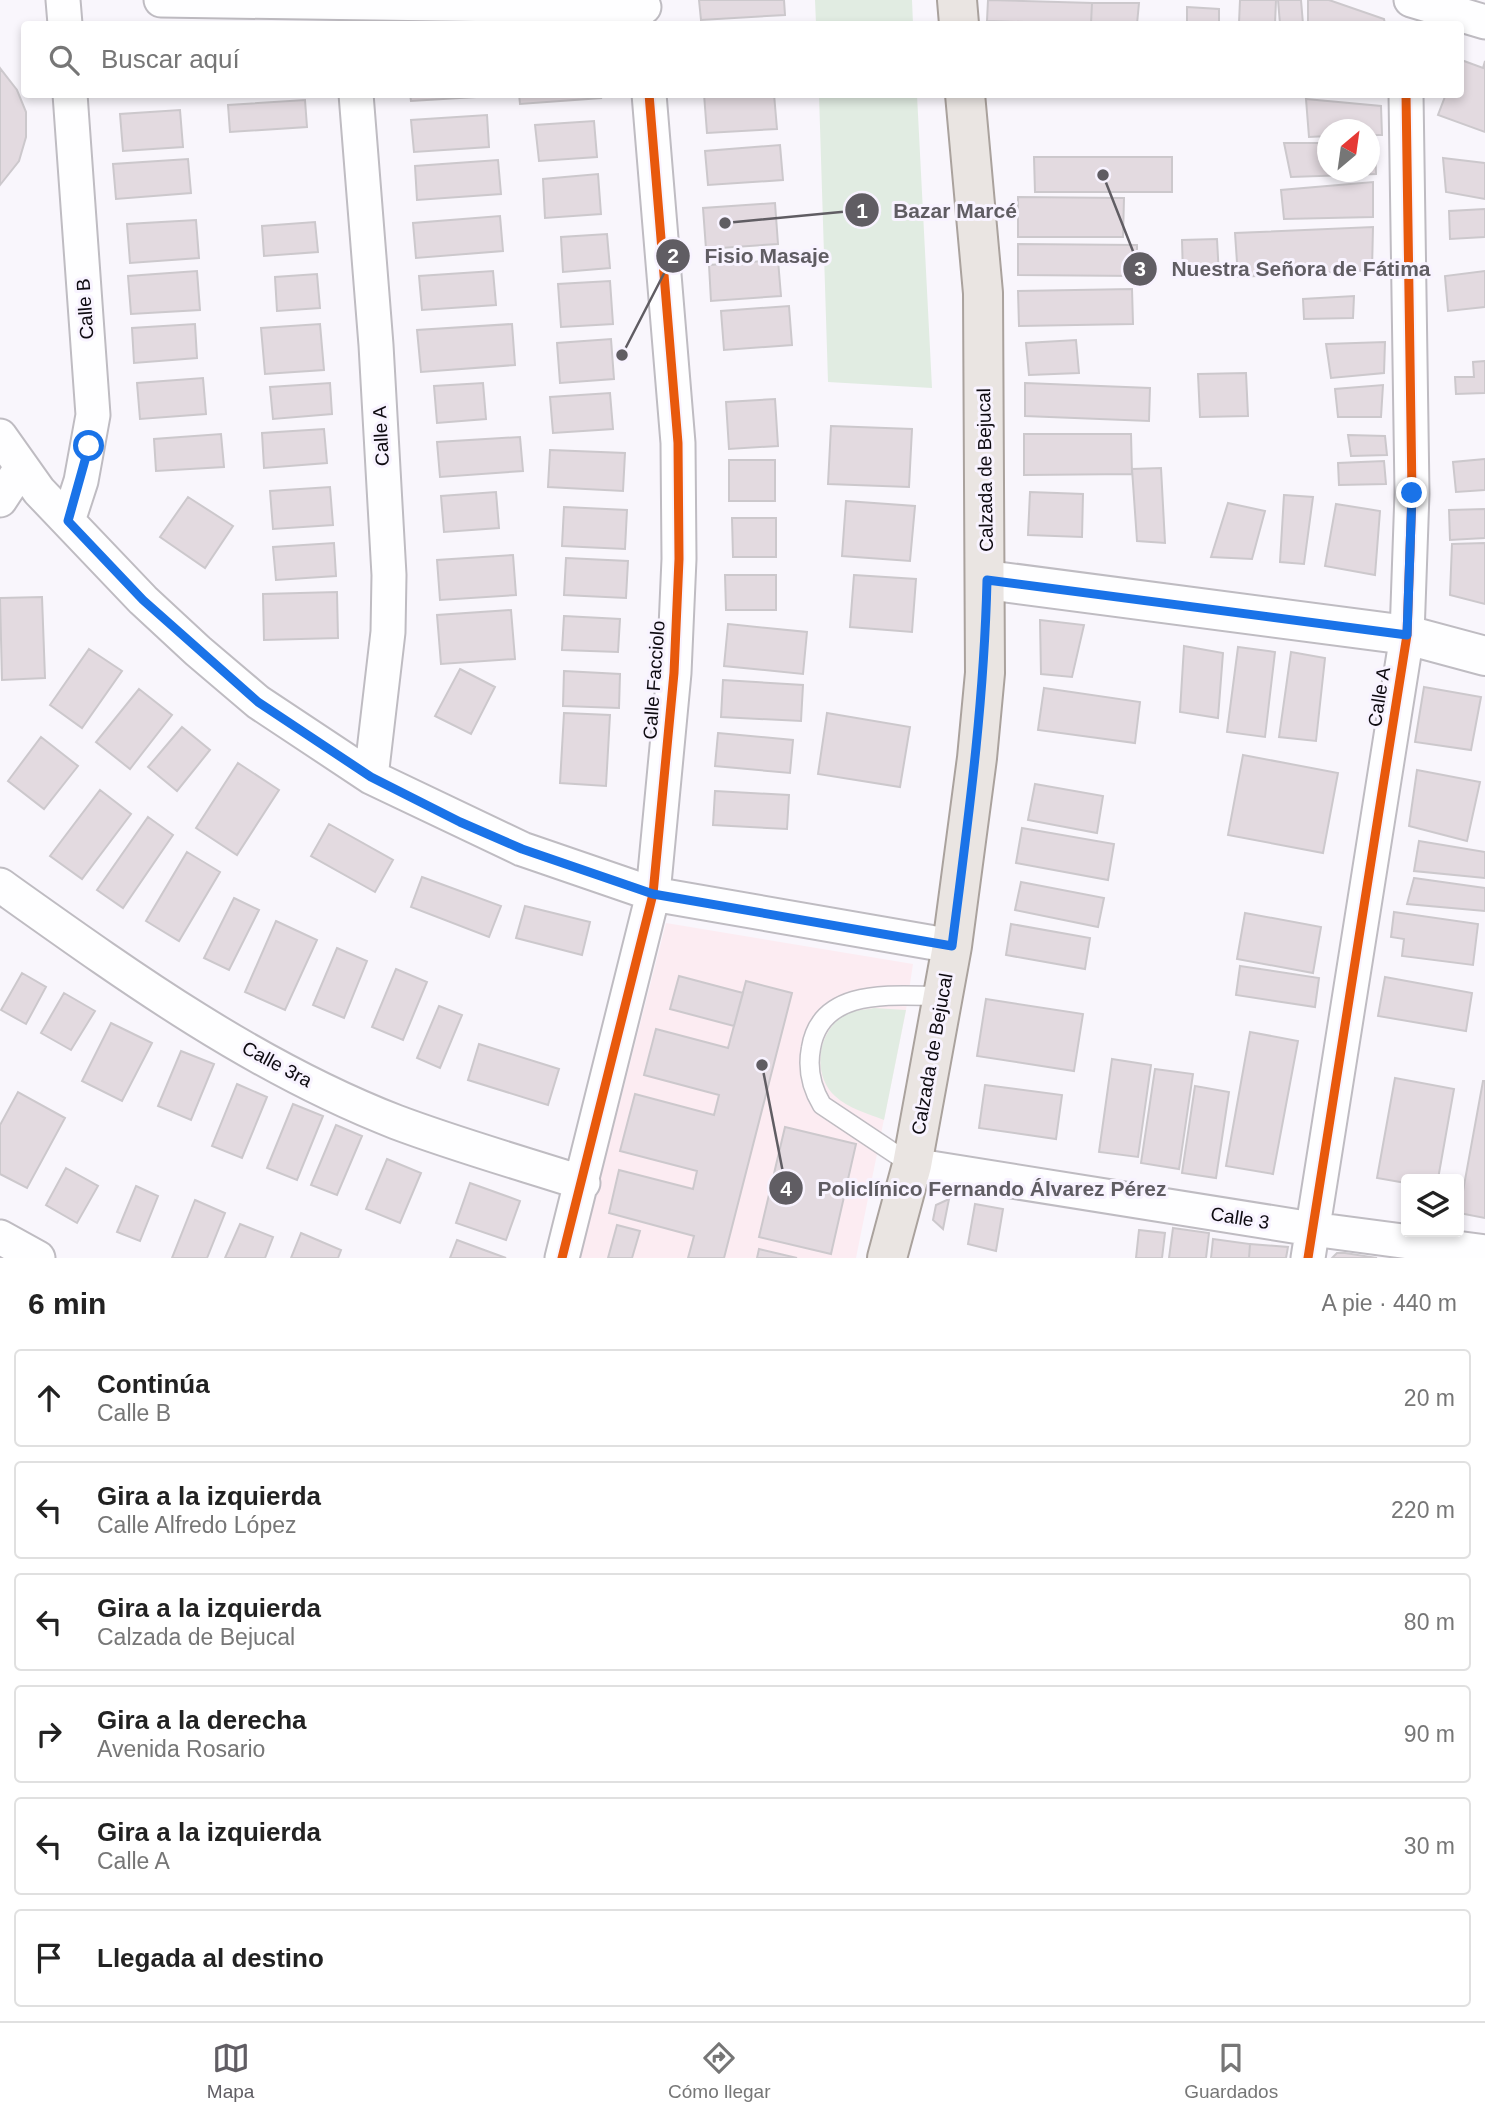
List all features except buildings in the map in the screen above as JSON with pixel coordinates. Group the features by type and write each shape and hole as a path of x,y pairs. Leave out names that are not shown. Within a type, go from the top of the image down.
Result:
{"main road":[{"path":"957,0 959,21"},
{"name":"Calzada de Bejucal","path":"887,1258 912,1165 952,946 978,758 985,673 987,580 983,293 965,98"}],"street":[{"path":"63,0 65,21"},
{"path":"161,0 350,14 644,11"},
{"path":"1404,0 1405,21"},
{"path":"1411,0 1485,22"},
{"name":"Calle B","path":"68,521 81,481 93,415 70,98"},
{"name":"Calle A","path":"356,98 376,345 389,575 388,632 371,777"},
{"name":"Calle Facciolo","path":"562,1258 583,1183 653,894 674,673 678,469 649,98"},
{"name":"Calle A","path":"1310,1244 1407,635 1412,493 1406,98"},
{"path":"0,436 21,468 68,521 143,600 198,651 258,702 371,777 522,849 653,894 952,946"},
{"path":"0,500 21,468"},
{"path":"987,580 1407,635 1485,656"},
{"name":"Calle 3ra","path":"0,885 196,1020 312,1083 396,1122 583,1183"},
{"name":"Calle 3","path":"912,1165 1310,1244 1485,1252"},
{"path":"0,1237 38,1258"}],"lane":[{"path":"912,1165 822,1105 814,1093 810,1073 812,1041 828,1015 842,1004 883,996 942,996"}],"shaded area":[{"path":"815,0 912,0 913,21 816,21"},
{"path":"819,98 917,98 932,388 828,382"},
{"path":"666,923 913,964 856,1258 580,1258"},
{"path":"874,1008 906,1010 884,1120 852,1107 835,1096 823,1077 821,1066 823,1043 834,1023 850,1012"}],"cycle path":[{"path":"562,1258 653,894 674,673 679,559 678,443 649,98"},
{"path":"1308,1258 1407,635 1412,493 1406,98"}],"place":[{"name":"Nuestra Señora de Fátima","path":"1103,175"},
{"name":"Bazar Marcé","path":"725,223"},
{"name":"Fisio Masaje","path":"622,355"},
{"name":"Policlínico Fernando Álvarez Pérez","path":"762,1065"}],"route":[{"path":"89,446 68,521 143,600 258,702 371,777 460,822 522,849 653,894 952,946 978,758 985,673 987,580 1407,635 1412,493"}]}
